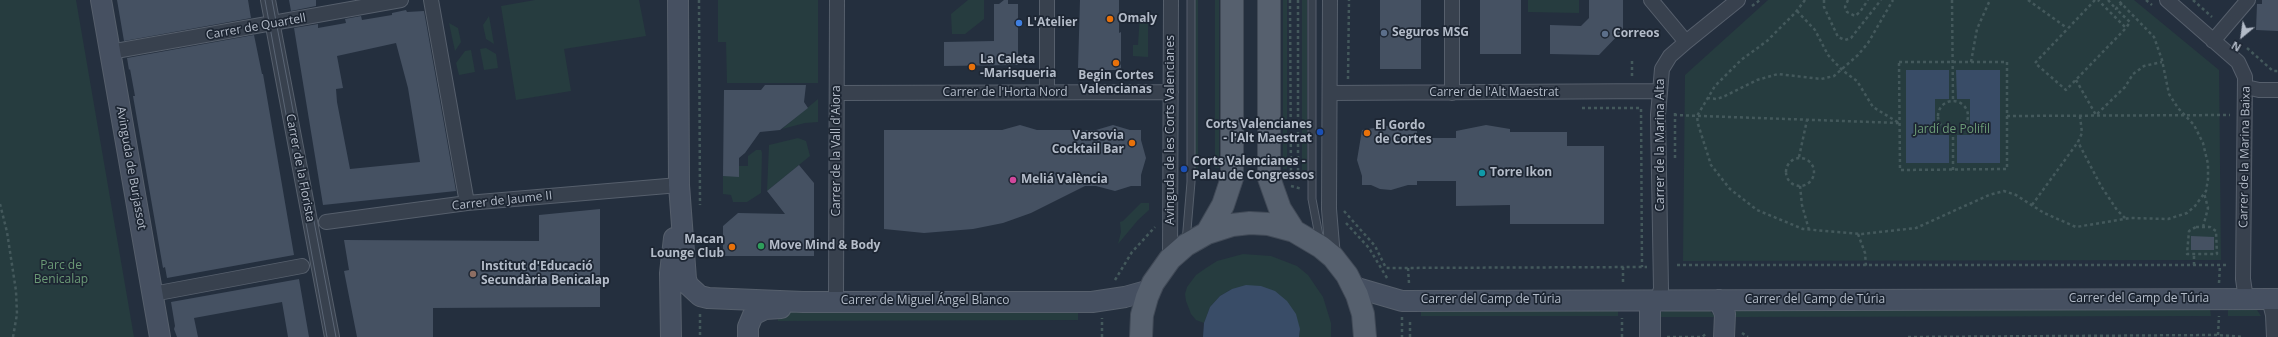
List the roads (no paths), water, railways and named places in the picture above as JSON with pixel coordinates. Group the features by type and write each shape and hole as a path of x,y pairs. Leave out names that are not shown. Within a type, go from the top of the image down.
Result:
{"main road":[{"name":"Avinguda de Burjassot","path":"101,0 160,337"},
{"path":"671,337 670,273 679,185 678,0"},
{"path":"1207,233 1223,205 1232,178 1232,0"},
{"path":"1269,0 1269,178 1280,209 1294,232"},
{"name":"Carrer de Miguel Ángel Blanco","path":"679,185 686,279 700,304 708,298 803,302 1097,301 1125,297 1150,290"},
{"path":"1141,337 1142,314 1150,290 1178,252 1207,233 1232,225 1250,223 1268,224 1294,232 1327,252 1354,287 1363,314 1365,337"},
{"name":"Carrer del Camp de Túria","path":"1354,287 1402,301 2274,299"},
{"path":"1719,300 1724,314 1724,332"},
{"path":"1650,337 1650,309 1656,301"},
{"path":"748,337 748,326 753,315 758,311 792,308 803,302"}],"street":[{"name":"Carrer de la Florista","path":"268,0 332,337"},
{"name":"Carrer de Quartell","path":"110,52 401,0"},
{"path":"430,0 467,203"},
{"name":"Carrer de la Vall d'Aiora","path":"836,302 838,93 837,0"},
{"path":"1047,0 1047,92"},
{"name":"Avinguda de les Corts Valencianes","path":"1171,0 1171,92 1178,252"},
{"path":"1327,252 1329,209 1330,0"},
{"path":"1452,0 1452,93"},
{"path":"1651,0 1686,42"},
{"name":"Carrer de la Marina Alta","path":"1656,301 1660,289 1661,267 1659,91 1662,69 1664,63 1686,42 1738,0"},
{"path":"2213,41 2248,0"},
{"name":"Carrer de la Marina Baixa","path":"2162,5 2213,41 2238,62 2243,69 2246,87 2243,279 2246,299"},
{"path":"2246,87 2259,90 2278,90"},
{"name":"Carrer de l'Alt Maestrat","path":"1330,93 1659,91"},
{"name":"Carrer de l'Horta Nord","path":"838,93 1171,92"},
{"name":"Carrer de Jaume II","path":"326,222 467,203 679,185"},
{"path":"152,294 302,266"},
{"path":"2274,299 2274,337"}],"lane":[{"path":"1178,252 1191,182 1191,0"},
{"path":"1312,0 1312,199 1327,252"}],"water":[{"path":"1906,70 1949,70 1949,99 1935,99 1935,135 1949,135 1949,163 1906,163"},
{"path":"1956,70 2000,70 2000,163 1957,163 1957,135 1970,135 1970,99 1957,99"},
{"path":"1246,285 1261,286 1275,291 1287,301 1296,314 1300,329 1299,337 1203,337 1204,323 1210,307 1220,296 1232,289"}],"tram line":[{"path":"265,0 327,337"},
{"path":"272,0 336,337"}],"place":[{"name":"Omaly","path":"1110,19"},
{"name":"L'Atelier","path":"1019,23"},
{"name":"Seguros MSG","path":"1384,33"},
{"name":"Correos","path":"1605,34"},
{"name":"Begin Cortes Valencianas","path":"1116,63"},
{"name":"La Caleta -Marisqueria","path":"972,67"},
{"name":"Corts Valencianes - l'Alt Maestrat","path":"1320,132"},
{"name":"El Gordo de Cortes","path":"1367,133"},
{"name":"Varsovia Cocktail Bar","path":"1132,143"},
{"name":"Corts Valencianes - Palau de Congressos","path":"1184,169"},
{"name":"Torre Ikon","path":"1482,173"},
{"name":"Meliá València","path":"1013,180"},
{"name":"Move Mind & Body","path":"761,246"},
{"name":"Macan Lounge Club","path":"732,247"},
{"name":"Institut d'Educació Secundària Benicalap","path":"473,274"}],"park label":[{"name":"Jardí de Polifil","path":"1952,130"},
{"name":"Parc de Benicalap","path":"61,273"}]}
